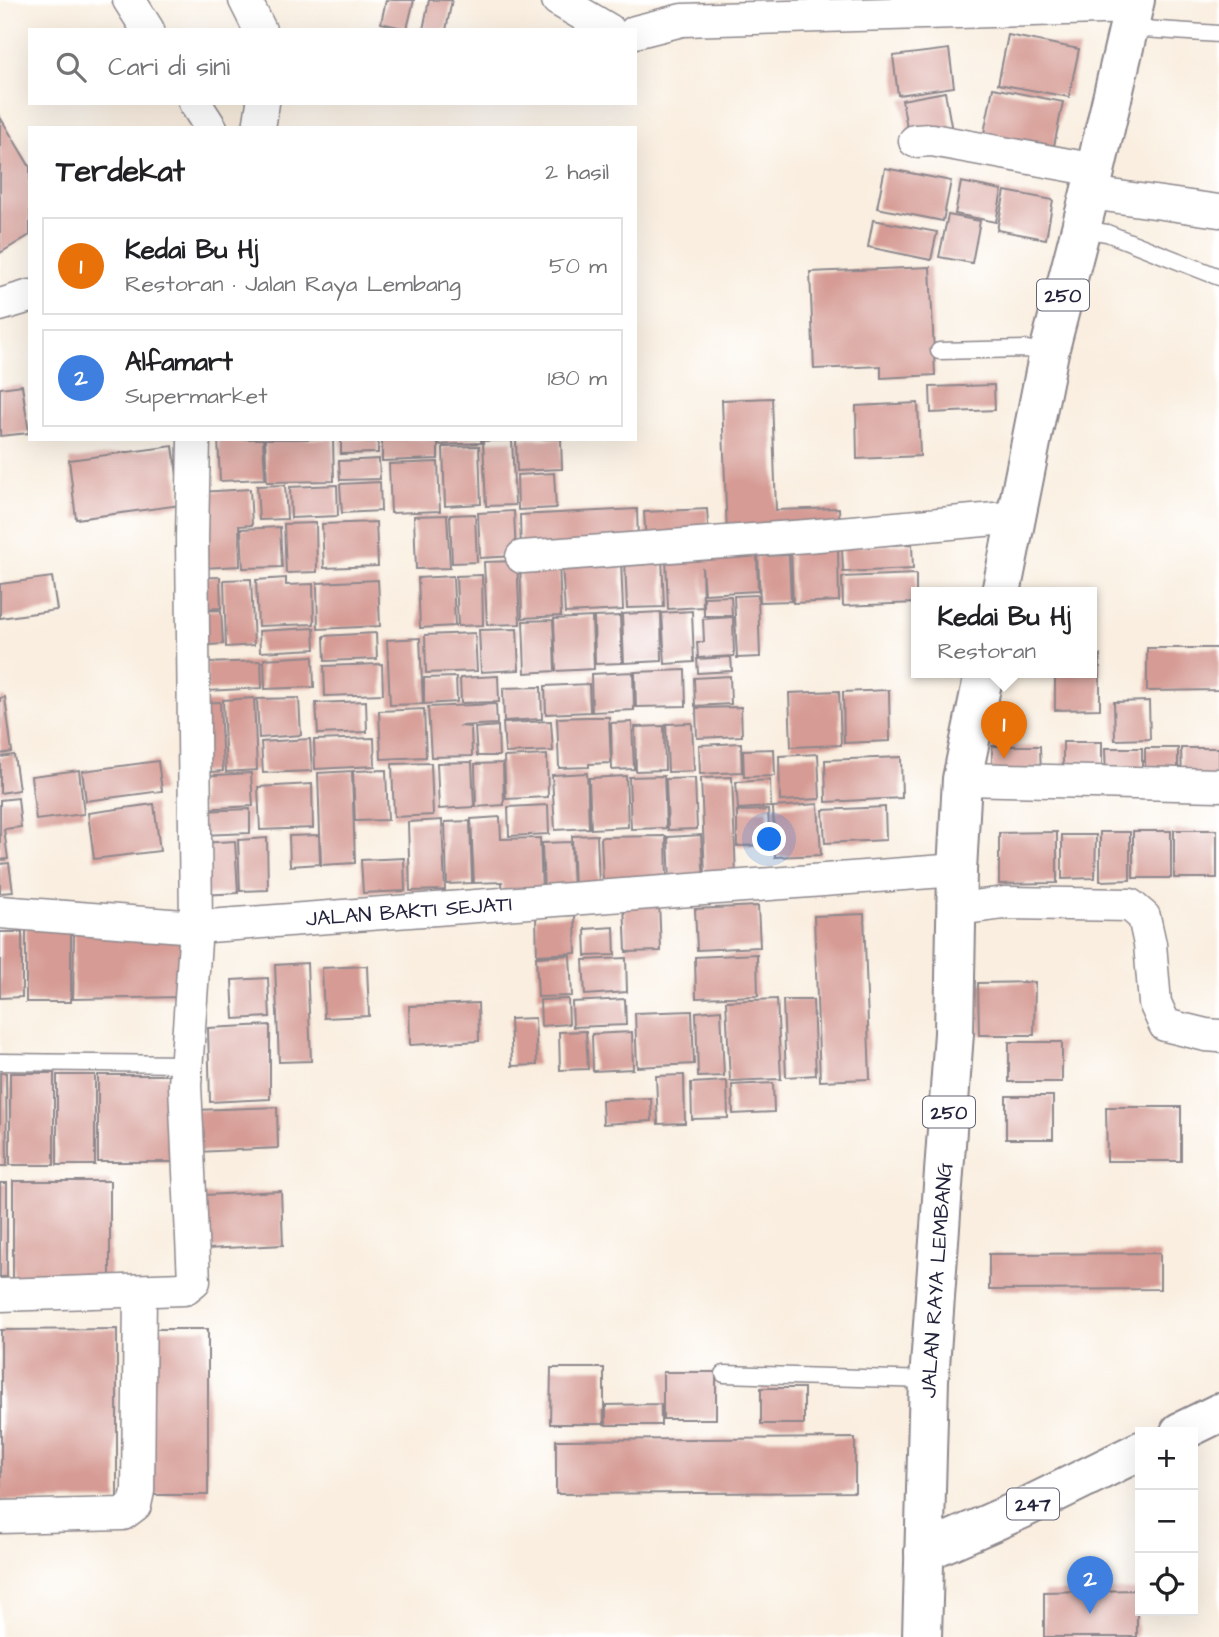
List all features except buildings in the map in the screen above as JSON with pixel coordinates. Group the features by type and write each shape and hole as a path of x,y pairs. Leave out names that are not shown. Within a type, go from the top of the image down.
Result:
{"main road":[{"name":"250","path":"1002,587 1049,352 1093,181 1132,12"},
{"name":"JALAN RAYA LEMBANG","path":"922,1637 929,1380 954,1033 957,870 962,779 983,678"},
{"path":"1190,1427 1219,1413"},
{"name":"247","path":"924,1552 1021,1510 1135,1453"}],"street":[{"path":"129,0 147,28"},
{"path":"245,0 259,28"},
{"path":"558,0 606,28"},
{"path":"637,31 682,20 1132,12"},
{"path":"196,105 210,126"},
{"path":"259,126 263,105"},
{"path":"915,141 932,140 1219,211"},
{"path":"0,306 28,297"},
{"path":"0,1295 140,1292 187,1288 194,1281 185,1085 196,928 192,538 194,441"},
{"path":"522,558 1017,517"},
{"path":"962,779 1219,785"},
{"name":"JALAN BAKTI SEJATI","path":"0,912 196,928 957,870"},
{"path":"958,909 1004,903 1130,905 1144,917 1150,944 1155,1003 1165,1025 1219,1036"},
{"path":"0,1517 122,1514 135,1505 138,1492 140,1292"}],"lane":[{"path":"1132,12 1219,34"},
{"path":"1081,229 1107,233 1219,277"},
{"path":"939,351 1025,349 1049,352"},
{"path":"0,1062 187,1064"},
{"path":"724,1374 929,1380"}],"place":[{"name":"Kedai Bu Hj","path":"1004,759"},
{"name":"Alfamart","path":"1090,1614"}]}
